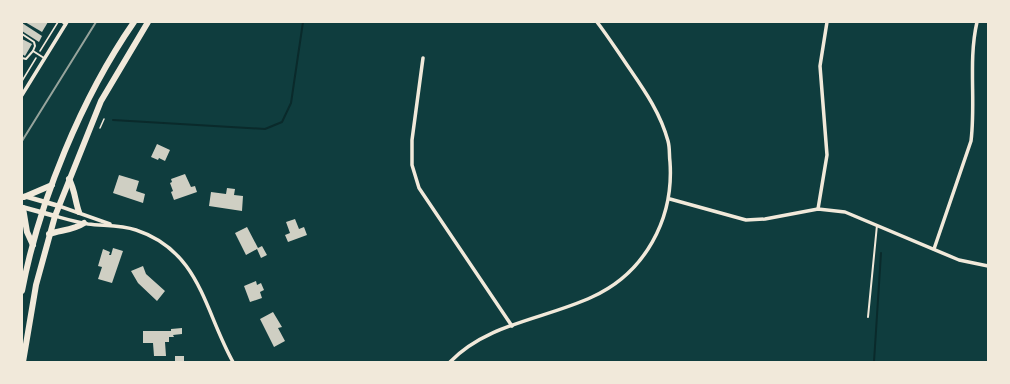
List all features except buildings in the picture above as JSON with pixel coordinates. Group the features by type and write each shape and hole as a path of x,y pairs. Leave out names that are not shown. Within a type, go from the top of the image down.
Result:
{"main road":[{"path":"22,291 33,245 46,203 78,120 95,85 134,22"},
{"path":"23,362 36,285 55,216 101,102 148,22"},
{"path":"69,179 74,189 75,200 79,212"},
{"path":"23,196 52,185"},
{"path":"23,207 28,232 33,245"},
{"path":"49,234 62,230 78,228 84,223"}],"street":[{"path":"450,362 470,345 489,334 592,297 611,286 632,269 652,245 662,222 670,199 671,175 668,142 661,119 651,100 597,22"},
{"path":"818,209 827,155 820,66 827,22"},
{"path":"934,249 971,141 973,122 972,56 977,22"},
{"path":"22,95 65,23"},
{"path":"423,58 412,140 412,165 419,188 512,326"},
{"path":"23,196 79,212 115,226"},
{"path":"670,199 746,220 765,219 818,209 844,212 959,260 988,266"},
{"path":"23,207 84,223 135,229 152,236 168,246 182,258 194,275 219,334 233,362"}],"lane":[{"path":"22,34 34,42 35,46 34,51 26,59 22,58"},
{"path":"34,51 45,58"},
{"path":"868,317 877,226"}],"path":[{"path":"100,128 104,118"}],"waterway":[{"path":"113,120 265,129 282,122 291,103 303,22"},
{"path":"874,362 881,253"}],"railway":[{"path":"22,141 96,22"}]}
